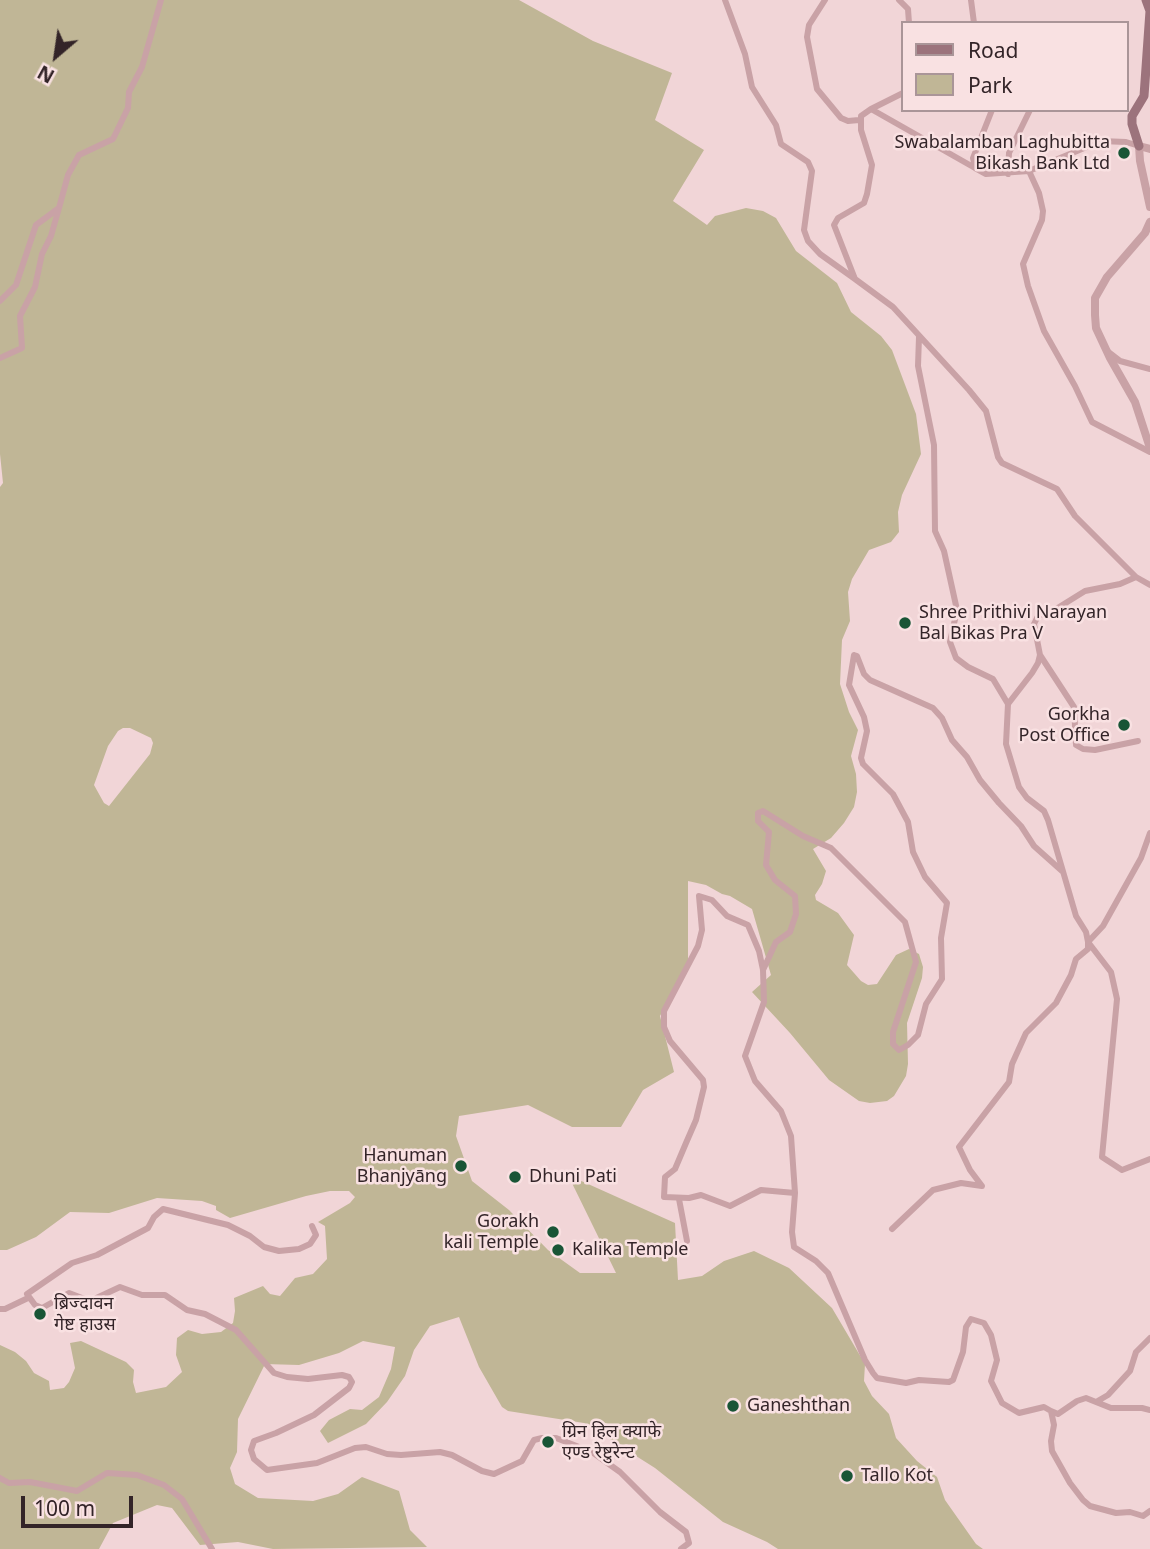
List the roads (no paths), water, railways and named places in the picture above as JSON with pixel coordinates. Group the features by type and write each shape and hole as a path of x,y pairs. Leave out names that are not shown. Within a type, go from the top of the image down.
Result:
{"main road":[{"path":"1139,146 1132,116 1144,96 1150,11 1146,0"}],"street":[{"path":"0,358 22,348 20,316 35,287 42,254 51,236 68,174 79,155 113,139 128,108 129,92 142,67 161,0"},
{"path":"725,0 745,54 752,87 776,125 782,144 808,162 812,171 804,230 808,241 820,254 893,307 947,365 986,411 1002,463 1057,489 1076,516 1136,577 1150,585"},
{"path":"825,0 809,25 807,37 817,89 841,118 848,121 859,120"},
{"path":"898,0 908,9 909,21"},
{"path":"971,0 974,21"},
{"path":"855,279 834,225 838,218 864,203 867,194 872,165 859,120 871,109 902,94"},
{"path":"871,109 986,174 1029,171 1101,141 1126,142 1150,149"},
{"path":"975,168 973,158 991,112"},
{"path":"1009,174 1009,153 1029,112"},
{"path":"1139,146 1150,207"},
{"path":"1029,171 1039,193 1043,211 1042,220 1023,264 1044,331 1092,422 1150,450"},
{"path":"0,300 16,285 36,225 59,208"},
{"path":"1150,222 1145,233 1107,277 1095,298 1096,328 1135,402 1150,450"},
{"path":"892,1229 933,1190 961,1183 982,1186 958,1147 1009,1082 1012,1064 1026,1033 1056,1003 1076,959 1088,949 1086,932 1076,916 1044,811 1027,798 1020,788 1006,744 1008,704 993,679 956,658 950,642 957,610 944,551 935,531 934,445 918,366 919,337"},
{"path":"1106,350 1120,360 1150,369"},
{"path":"1136,577 1120,584 1085,591 1056,609 1038,616 1034,624 1040,655 1074,707 1076,745 1095,750 1138,741"},
{"path":"763,970 776,942 790,932 796,914 795,896 775,880 766,865 769,832 758,821 758,813 763,811 803,836 831,848 905,922 916,961 893,1032 894,1044 899,1050 918,1035 926,1004 942,979 941,938 947,903 925,877 913,852 908,822 892,794 863,764 861,758 867,731 864,717 849,685 854,655 870,680 933,708 980,780 1021,826 1034,846 1062,871"},
{"path":"1008,704 1032,673 1040,655"},
{"path":"1088,942 1103,926 1141,858 1150,833"},
{"path":"795,1193 761,1190 730,1206 701,1195 679,1199 664,1196 665,1177 675,1168 696,1120 704,1087 703,1080 670,1041 664,1027 664,1012 698,946 702,930 699,896 712,900 727,916 748,925 759,951 763,970 764,1002 745,1056 755,1081 781,1111 791,1136 795,1193 793,1247 816,1261 828,1273 865,1360 877,1378 906,1383 919,1380 953,1380 959,1368 966,1327 971,1319 984,1323 991,1335 997,1360 991,1381 1002,1403 1019,1413 1044,1407 1058,1414 1086,1398 1111,1408 1150,1410"},
{"path":"1088,942 1111,972 1117,999 1102,1157 1122,1170 1150,1159"},
{"path":"679,1199 687,1241"},
{"path":"28,1298 28,1293 72,1263 97,1255 148,1228 154,1217 163,1209 228,1225 264,1247 279,1251 299,1249 310,1244 316,1235 312,1226"},
{"path":"28,1298 42,1308 69,1293 90,1301 120,1287 142,1296 165,1295 187,1310 205,1314 236,1331 274,1373 287,1377 349,1377 352,1382 349,1388 314,1415 254,1440 251,1450 254,1459 267,1470 317,1463 355,1448 366,1447 387,1454 401,1455 440,1452 494,1474 522,1461 534,1440 556,1438 592,1452 620,1472 660,1512 686,1532 689,1543 681,1549"},
{"path":"0,1309 28,1298"},
{"path":"1096,1402 1120,1384 1130,1371 1136,1352 1150,1338"},
{"path":"1051,1411 1054,1425 1052,1451 1083,1500 1090,1506 1116,1513 1130,1511 1143,1517 1150,1511"},
{"path":"0,1478 9,1483 30,1482 77,1491 107,1473 137,1475 164,1485 182,1499 212,1549"}],"place":[{"name":"Swabalamban Laghubitta Bikash Bank Ltd","path":"1124,153"},
{"name":"Shree Prithivi Narayan Bal Bikas Pra V","path":"905,623"},
{"name":"Gorkha Post Office","path":"1124,725"},
{"name":"Hanuman Bhanjyāng","path":"461,1166"},
{"name":"Dhuni Pati","path":"515,1177"},
{"name":"Gorakh kali Temple","path":"553,1232"},
{"name":"Kalika Temple","path":"558,1250"},
{"name":"ब्रिज्दावन गेष्ट हाउस","path":"40,1314"},
{"name":"Ganeshthan","path":"733,1406"},
{"name":"ग्रिन हिल क्याफे एण्ड रेष्टुरेन्ट","path":"548,1442"},
{"name":"Tallo Kot","path":"847,1476"}]}
